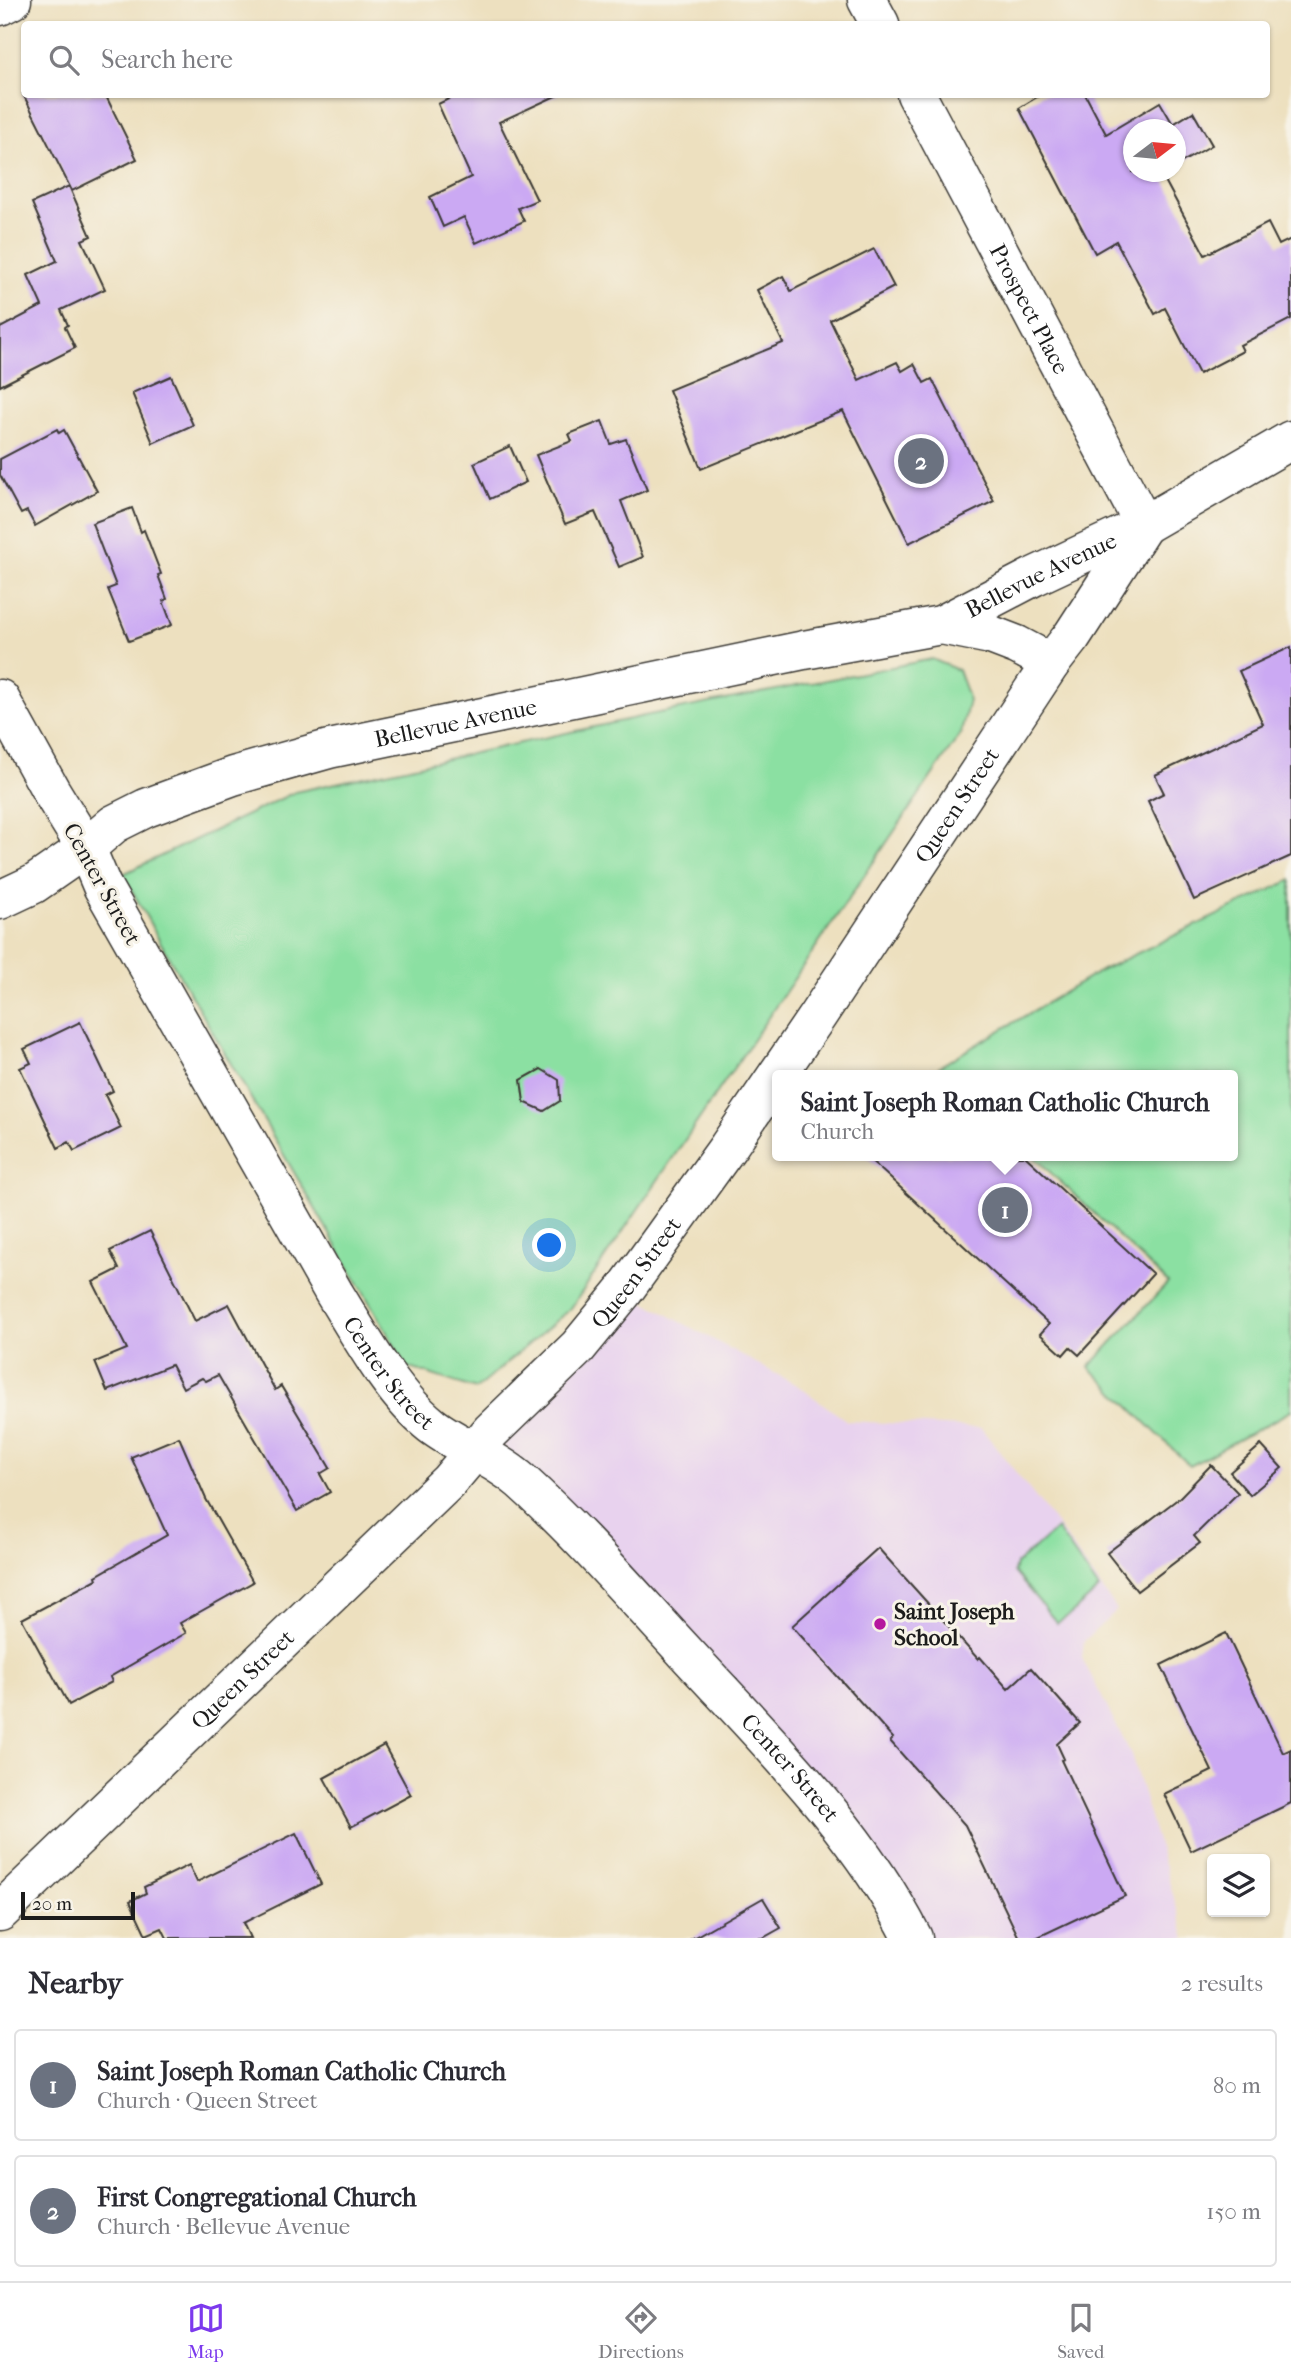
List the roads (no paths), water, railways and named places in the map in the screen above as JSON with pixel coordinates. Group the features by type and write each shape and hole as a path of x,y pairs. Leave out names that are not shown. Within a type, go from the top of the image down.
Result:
{"street":[{"path":"0,6 12,0"},
{"path":"867,0 878,21"},
{"name":"Prospect Place","path":"918,98 1143,525"},
{"name":"Bellevue Avenue","path":"0,900 34,884 86,848 114,824 146,808 233,776 329,749 791,653 941,625 1033,577 1143,525 1291,440"},
{"name":"Queen Street","path":"781,1070 1051,663 1072,636 1143,525"},
{"name":"Bellevue Avenue","path":"941,625 991,635 1051,663"},
{"name":"Center Street","path":"0,699 86,848 102,886 360,1335 399,1390 423,1418 446,1435 508,1471 550,1509 772,1747 826,1809 864,1856 914,1938"},
{"name":"Queen Street","path":"0,1912 449,1481 514,1408 578,1347 624,1291 772,1083"}],"place":[{"name":"First Congregational Church","path":"921,461"},
{"name":"Saint Joseph Roman Catholic Church","path":"1005,1210"},
{"name":"Saint Joseph School","path":"880,1624"}]}
